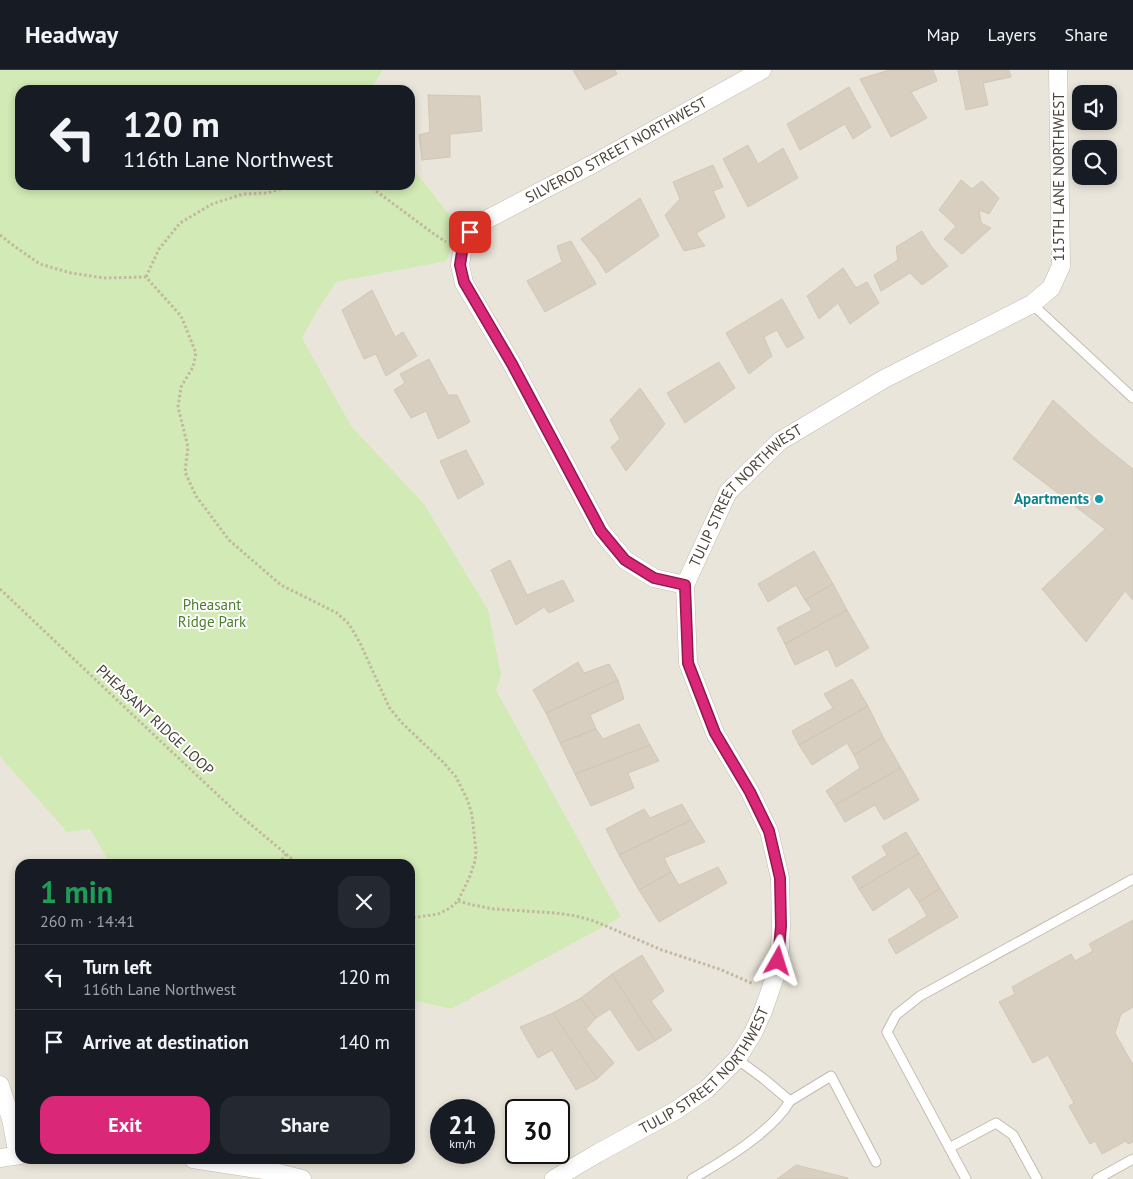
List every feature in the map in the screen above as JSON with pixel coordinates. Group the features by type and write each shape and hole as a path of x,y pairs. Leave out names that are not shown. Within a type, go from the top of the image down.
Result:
{"street":[{"name":"SILVEROD STREET NORTHWEST","path":"462,252 470,232 482,222 591,165 762,70"},
{"name":"115TH LANE NORTHWEST","path":"1032,304 1051,288 1060,266 1058,70"},
{"path":"462,252 460,265 464,282 512,364 601,531 625,560 654,578 685,585"},
{"name":"TULIP STREET NORTHWEST","path":"554,1179 675,1111 707,1089 737,1059 752,1033 776,974 781,926 780,878 769,831 750,792 715,733 688,663 685,585 728,492 780,441 884,379 1032,304"},
{"path":"0,1085 15,1137"},
{"path":"0,1158 15,1156"},
{"path":"218,1164 270,1175 302,1179"}],"lane":[{"path":"1032,304 1133,398"},
{"path":"966,1179 888,1032 896,1015 920,996 1133,879"},
{"path":"737,1059 790,1101"},
{"path":"692,1179 720,1163 760,1134 784,1110 790,1101 831,1076 876,1162"},
{"path":"950,1148 996,1123 1013,1135 1037,1179"},
{"path":"1097,1179 1133,1159"}],"path":[{"path":"146,277 159,249 180,222 212,204 243,194 267,193 278,190"},
{"path":"375,190 434,234 462,252"},
{"path":"0,235 40,264 71,273 104,278 146,277 181,316 196,353 193,367 181,387 178,407 188,447 185,472 196,496 229,540 281,585 337,614 349,624 360,643 389,707 401,722 444,763 456,777 462,788 472,815 476,851 470,876 458,901 450,908 438,914 415,917"},
{"name":"PHEASANT RIDGE LOOP","path":"0,588 237,813 292,859"},
{"path":"282,859 286,854"},
{"path":"458,901 494,909 556,913 594,921 662,950 719,969 770,991"}],"shaded area":[{"path":"338,70 1133,70 1133,1179 0,1179 0,669 107,859 15,859 15,1164 415,1164 415,1001 451,1009 278,293 460,229 415,170 415,85 349,85"}],"green space":[{"name":"Pheasant Ridge Park","path":"0,70 383,70 373,85 15,85 15,190 415,190 415,170 447,212 460,221 458,225 460,229 446,261 336,282 302,338 351,426 424,504 488,610 501,675 496,690 621,917 451,1009 415,1001 415,859 107,859 90,829 67,832 0,755"}],"building":[{"path":"573,70 615,70 617,74 585,90"},
{"path":"889,70 933,70 937,81 911,92 927,118 891,137 860,79"},
{"path":"958,70 1009,70 1011,77 983,83 988,105 966,110"},
{"path":"849,87 871,127 853,139 845,124 800,150 787,124"},
{"path":"428,95 480,96 482,131 450,134 450,157 422,160 419,135 430,132"},
{"path":"748,145 758,164 783,148 798,178 748,207 723,159"},
{"path":"713,165 723,187 713,191 725,217 696,233 705,246 684,251 665,215 680,199 673,182"},
{"path":"961,180 972,189 982,181 999,198 989,214 979,210 981,223 991,228 962,254 944,239 956,226 939,210"},
{"path":"640,198 659,236 606,273 581,239"},
{"path":"922,231 931,246 948,266 922,285 910,273 881,291 874,275 898,260 896,247"},
{"path":"571,241 596,284 545,312 527,281 562,262 557,246"},
{"path":"843,268 856,288 867,282 879,303 850,324 838,303 819,319 807,296"},
{"path":"372,290 395,337 403,332 417,356 386,376 376,354 364,359 342,310"},
{"path":"782,299 804,338 787,348 777,330 764,337 772,356 749,374 726,333"},
{"path":"429,359 448,395 457,395 470,422 438,439 426,411 411,418 394,390 405,383 400,374"},
{"path":"719,362 735,388 685,423 667,393"},
{"path":"640,388 665,424 626,471 611,447 620,439 610,420"},
{"name":"Apartments","path":"1053,400 1099,442 1133,469 1133,600 1125,591 1086,642 1042,589 1105,529 1013,459"},
{"path":"466,450 484,484 458,499 440,461"},
{"path":"814,551 833,584 805,600 796,585 768,602 758,584"},
{"path":"510,560 527,595 563,580 574,601 549,613 544,607 516,625 491,570"},
{"path":"833,584 847,610 785,644 777,628 812,610 805,600"},
{"path":"847,610 869,648 836,667 828,649 795,665 785,644"},
{"path":"578,662 584,673 609,664 618,680 546,713 533,690"},
{"path":"852,679 868,706 799,745 792,731 833,708 824,694"},
{"path":"618,680 624,699 590,715 596,729 560,743 546,713"},
{"path":"868,706 883,737 854,755 847,743 812,765 799,745"},
{"path":"639,724 650,745 575,774 560,743 596,729 603,739"},
{"path":"883,737 901,768 835,805 826,791 860,768 854,755"},
{"path":"650,745 659,761 628,773 634,788 591,806 575,774"},
{"path":"901,768 919,800 884,820 875,805 845,822 835,805"},
{"path":"682,804 691,820 619,855 606,829 644,809 650,818"},
{"path":"691,820 705,842 664,858 671,872 639,890 619,855"},
{"path":"906,832 919,853 859,889 852,877 887,855 882,846"},
{"path":"919,853 940,888 919,902 909,887 873,911 859,889"},
{"path":"718,867 727,883 659,922 639,890 671,872 679,885"},
{"path":"940,888 958,917 896,954 888,940 927,916 919,902"},
{"path":"1133,920 1133,1007 1121,1014 1115,1033 1133,1065 1133,1142 1128,1144 1126,1141 1102,1154 1095,1141 1090,1144 1069,1106 1074,1103 1048,1055 1033,1063 999,1002 1015,994 1012,987 1071,954 1075,961 1093,951 1089,944"},
{"path":"642,955 664,991 651,1001 672,1030 655,1041 612,974"},
{"path":"612,974 655,1041 638,1051 610,1009 596,1018 581,998"},
{"path":"581,998 596,1018 586,1029 614,1063 597,1079 553,1013"},
{"path":"553,1013 597,1079 576,1090 552,1050 538,1058 520,1027"},
{"path":"796,1165 848,1178 848,1179 777,1179"}],"place":[{"name":"Apartments","path":"1099,499"}],"route":[{"path":"470,232 462,252 460,265 464,282 512,364 601,531 625,560 654,578 685,585 688,663 715,733 750,792 769,831 780,878 781,926 778,961"}]}
